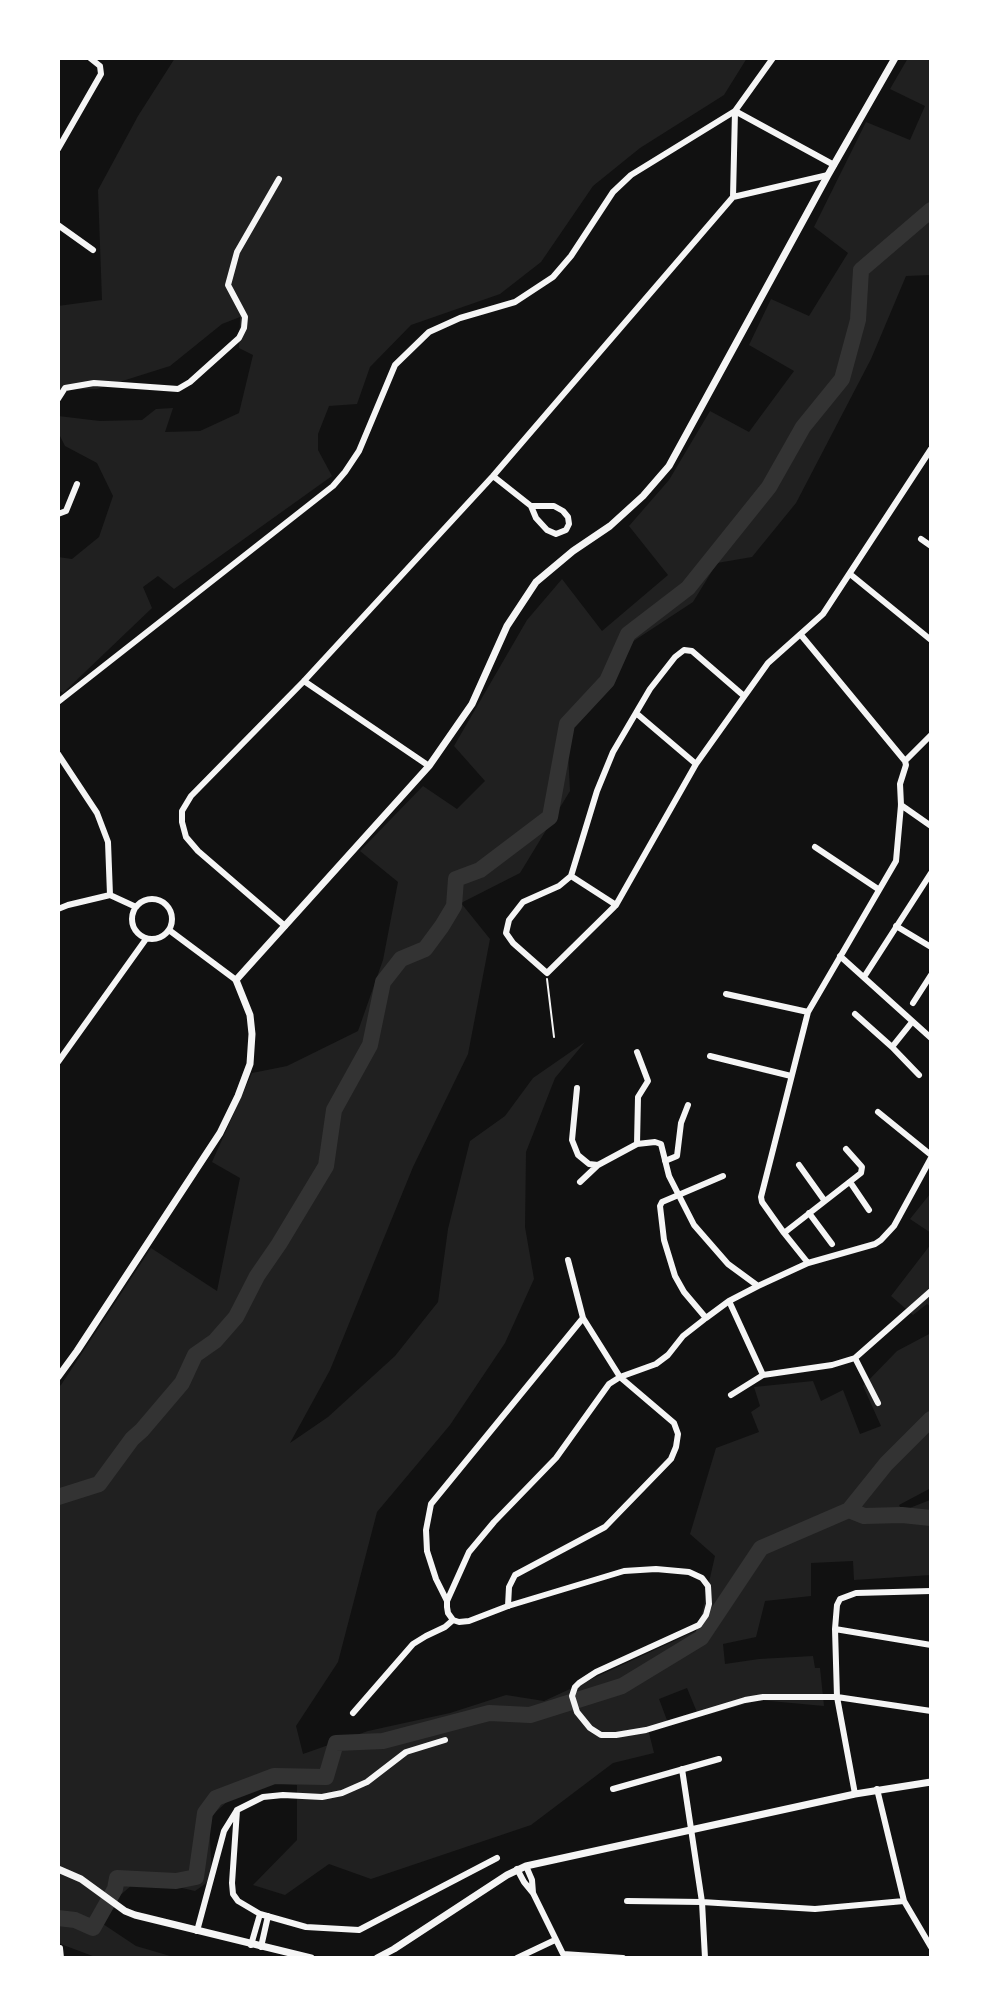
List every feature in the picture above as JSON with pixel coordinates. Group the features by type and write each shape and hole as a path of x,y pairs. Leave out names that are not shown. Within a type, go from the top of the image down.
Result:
{"street":[{"path":"58,149 101,74 100,66 90,58"},
{"path":"58,702 333,486 359,451 395,365 429,332 460,318 515,302 553,277 571,256 613,192 631,175 735,111 773,58"},
{"path":"236,980 429,766 472,704 507,626 536,582 610,526 643,496 669,466 895,58"},
{"path":"735,111 834,165"},
{"path":"733,197 735,111"},
{"path":"285,926 186,837 182,811 191,796 304,681 493,476 733,197 828,175"},
{"path":"58,399 65,388 94,383 178,389 239,338 245,317 228,285 237,252 279,179"},
{"path":"58,225 93,250"},
{"path":"744,696 692,651 684,650 675,657 658,678 613,752 597,791 571,876 559,886 523,902 509,920 506,933 513,943 547,973 616,905 696,764 768,663 823,614 931,449"},
{"path":"493,476 531,506 536,518 547,530 556,534 566,530 568,517 563,511 554,506 531,506"},
{"path":"58,514 66,511 77,484"},
{"path":"921,539 931,546"},
{"path":"850,574 931,640"},
{"path":"801,635 906,765 900,784 898,856 895,865 878,889 808,1012 761,1197 808,1263"},
{"path":"304,681 429,766"},
{"path":"636,713 696,764"},
{"path":"905,761 931,736"},
{"path":"58,754 97,813 108,842 110,895"},
{"path":"901,805 931,826"},
{"path":"815,847 878,889"},
{"path":"864,977 931,873"},
{"path":"571,876 616,905"},
{"path":"58,909 110,895 136,907"},
{"path":"147,899 160,901 170,910 172,924 169,930 159,939 146,939 132,926 132,913 147,899"},
{"path":"896,926 931,947"},
{"path":"58,1377 220,1133 250,1064 250,1015 236,980 169,930"},
{"path":"58,1062 146,939"},
{"path":"840,956 931,1038"},
{"path":"913,1003 931,975"},
{"path":"726,994 808,1012"},
{"path":"855,1014 919,1075"},
{"path":"892,1047 912,1022"},
{"path":"637,1052 648,1081 638,1097 637,1144"},
{"path":"710,1056 791,1076"},
{"path":"577,1088 572,1140 578,1155 589,1164 598,1165"},
{"path":"665,1161 677,1156 681,1123 688,1105"},
{"path":"447,1601 469,1552 556,1458 607,1388 620,1377 656,1364 683,1336 729,1301 808,1263 881,1240 894,1226 931,1156 878,1112"},
{"path":"580,1182 598,1165 637,1144 661,1144 669,1176 694,1225 728,1264 758,1286"},
{"path":"784,1233 862,1170 846,1149"},
{"path":"799,1165 824,1200"},
{"path":"706,1318 675,1276 664,1240 661,1204 723,1176"},
{"path":"850,1182 869,1210"},
{"path":"809,1213 832,1244"},
{"path":"508,1606 509,1587 515,1575 605,1527 671,1459 676,1447 678,1434 674,1423 620,1377 583,1318 568,1260"},
{"path":"731,1395 763,1375 832,1365 855,1358 931,1291"},
{"path":"729,1301 763,1375"},
{"path":"583,1318 431,1504 426,1530 427,1551 453,1620 473,1620 508,1606 624,1571 656,1569 689,1572 706,1582 710,1598 709,1608 699,1625 596,1672 579,1683 572,1696 577,1712 595,1732 616,1735 646,1730 745,1700 781,1696 837,1697 931,1711"},
{"path":"855,1358 878,1403"},
{"path":"855,1794 837,1697 837,1605 840,1599 856,1593 931,1591"},
{"path":"353,1713 413,1644 453,1620"},
{"path":"835,1629 931,1645"},
{"path":"197,1931 224,1831 237,1810 263,1797 322,1797 342,1793 367,1782 406,1752 445,1740"},
{"path":"613,1789 719,1759"},
{"path":"682,1769 702,1902 705,1958"},
{"path":"377,1958 526,1866 877,1789 931,1782"},
{"path":"877,1789 904,1901 931,1947"},
{"path":"237,1810 233,1894 238,1901 260,1914 306,1927 359,1930 497,1858"},
{"path":"526,1866 533,1893"},
{"path":"58,1869 81,1879 135,1915 311,1958"},
{"path":"517,1869 533,1893 563,1954 623,1958"},
{"path":"627,1901 815,1909 904,1901"},
{"path":"251,1945 260,1914"},
{"path":"261,1947 268,1916"},
{"path":"517,1958 555,1940"},
{"path":"60,1948 61,1958"}],"path":[{"path":"547,973 554,1037"}],"shaded area":[{"path":"175,58 747,58 724,95 640,148 593,186 541,262 500,294 411,325 370,367 357,404 329,406 318,434 318,450 332,476 174,589 158,576 143,587 152,608 63,693 58,689 58,557 72,559 99,537 113,496 97,463 65,446 58,432 58,416 100,421 142,420 156,409 173,408 165,432 200,431 239,413 253,355 239,348 240,317 222,324 170,366 97,389 58,389 58,306 102,300 98,190 138,116"},
{"path":"908,58 931,58 931,275 906,276 871,359 796,503 752,557 717,563 693,602 629,644 605,694 567,733 570,791 520,873 461,903 490,939 468,1054 413,1167 330,1370 290,1443 328,1417 395,1356 438,1302 448,1229 470,1141 505,1116 533,1078 585,1042 555,1078 526,1152 525,1227 534,1279 505,1343 450,1425 377,1512 338,1662 296,1726 303,1754 368,1731 450,1713 506,1695 544,1701 698,1630 715,1556 690,1534 716,1448 759,1432 751,1412 760,1406 754,1387 813,1381 821,1401 843,1390 860,1434 881,1426 863,1386 897,1351 931,1333 931,1488 899,1505 902,1511 930,1500 931,1575 854,1580 853,1561 811,1563 811,1596 765,1601 756,1637 723,1644 725,1664 813,1656 815,1668 820,1668 824,1706 759,1700 699,1717 687,1688 659,1699 668,1723 648,1729 654,1753 613,1763 531,1825 371,1879 329,1864 285,1895 253,1885 297,1840 297,1785 249,1782 209,1818 212,1879 195,1891 140,1878 94,1918 136,1946 177,1958 98,1958 58,1943 58,1387 151,1248 217,1291 240,1178 212,1162 252,1073 287,1066 358,1031 383,960 398,882 360,851 423,786 457,809 485,781 454,746 527,620 562,579 602,631 668,575 629,526 669,480 710,411 749,432 794,371 749,345 771,299 809,316 848,253 814,227 866,122 910,140 925,106 890,89"},
{"path":"931,1194 931,1233 910,1219"},
{"path":"931,1244 931,1307 927,1304 913,1315 891,1296"}],"waterway":[{"path":"58,1497 99,1484 132,1439 182,1383 195,1355 215,1341 236,1317 257,1276 326,1166 334,1110 370,1045 383,982 401,959 425,949 442,926 454,906 456,879 480,870 550,817 567,724 607,681 628,634 688,588 769,487 803,427 842,379 858,320 861,270 931,210"},
{"path":"931,1419 886,1464 849,1510 864,1516 931,1518"},
{"path":"58,1918 75,1920 93,1928 115,1889 117,1878 176,1881 196,1877 205,1813 216,1798 274,1776 326,1777 336,1743 383,1741 489,1713 530,1715 622,1686 701,1638 761,1548 849,1510"}]}
